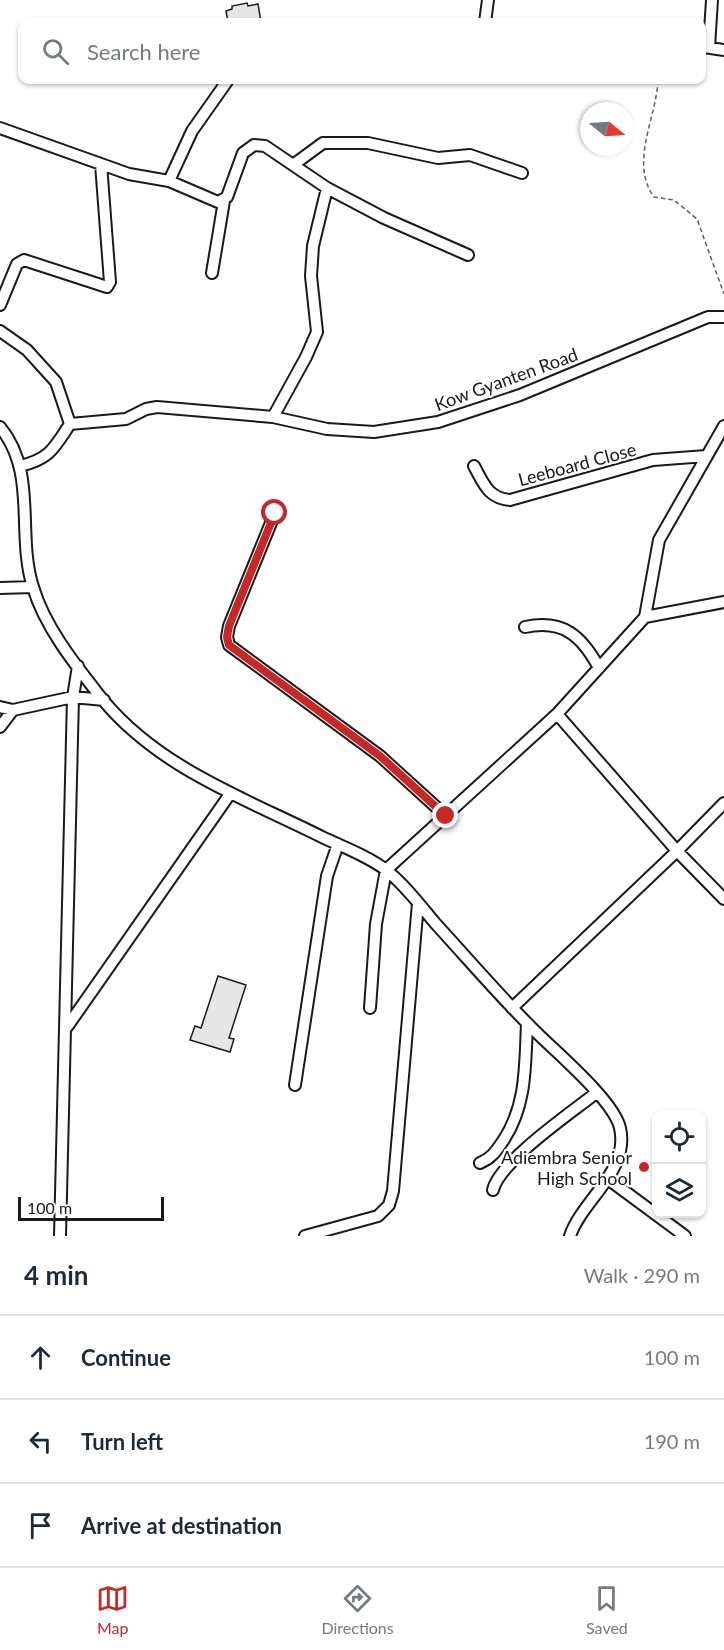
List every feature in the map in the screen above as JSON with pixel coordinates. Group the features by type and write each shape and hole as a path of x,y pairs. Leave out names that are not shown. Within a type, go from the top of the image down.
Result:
{"street":[{"path":"486,18 488,0"},
{"path":"706,40 712,0"},
{"path":"706,47 724,50"},
{"path":"169,181 192,131 225,84"},
{"path":"0,128 129,174 169,181 218,202 224,201"},
{"path":"293,165 323,143 368,142 438,158 470,155 522,173"},
{"path":"212,273 224,201 243,153 254,145 265,146 327,188 384,218 468,255"},
{"path":"0,305 17,264 24,260 107,287 111,282 101,164"},
{"path":"273,417 317,332 311,276 313,246 327,188"},
{"name":"Kow Gyanten Road","path":"70,424 126,419 146,409 157,407 273,417 327,429 374,432 438,422 520,395 708,317 724,317"},
{"path":"0,331 27,350 56,382 70,424 55,449 38,462 20,466"},
{"path":"370,1008 376,924 386,870 557,714 645,617 659,540 724,426"},
{"path":"0,427 12,444 20,466 33,587 48,621 78,666 122,721 168,758 230,794 338,844 386,870 512,1008 606,1103 620,1128 620,1149 608,1179 572,1231 559,1236"},
{"name":"Leeboard Close","path":"474,466 488,492 499,499 510,500 652,460 706,456"},
{"path":"275,513 229,626 227,637 229,645 380,756 446,816"},
{"path":"0,588 33,587"},
{"path":"645,617 724,602"},
{"path":"525,627 542,623 557,625 569,632 591,654 599,668"},
{"path":"60,1236 74,698 78,666"},
{"path":"0,707 13,710 74,698 104,700"},
{"path":"0,727 13,710"},
{"path":"557,714 677,851 724,899"},
{"path":"66,1027 230,794"},
{"path":"512,1008 677,851 724,803"},
{"path":"295,1085 327,876 338,844"},
{"path":"305,1236 378,1216 389,1205 393,1191 418,903"},
{"path":"480,1163 492,1158 514,1124 520,1109 527,1023"},
{"path":"493,1190 495,1179 510,1163 596,1093"},
{"path":"608,1179 685,1236"}],"path":[{"path":"657,84 648,129 646,187 654,197 674,200 686,213 697,219 724,294"}],"building":[{"path":"247,3 248,6 258,4 260,18 227,18 226,11 232,9 232,6"},
{"path":"218,976 246,985 229,1038 234,1039 230,1052 190,1040 195,1026 201,1028"}],"place":[{"name":"Adiembra Senior High School","path":"644,1167"}],"route":[{"path":"275,513 229,626 227,637 229,645 380,756 446,816"}]}
